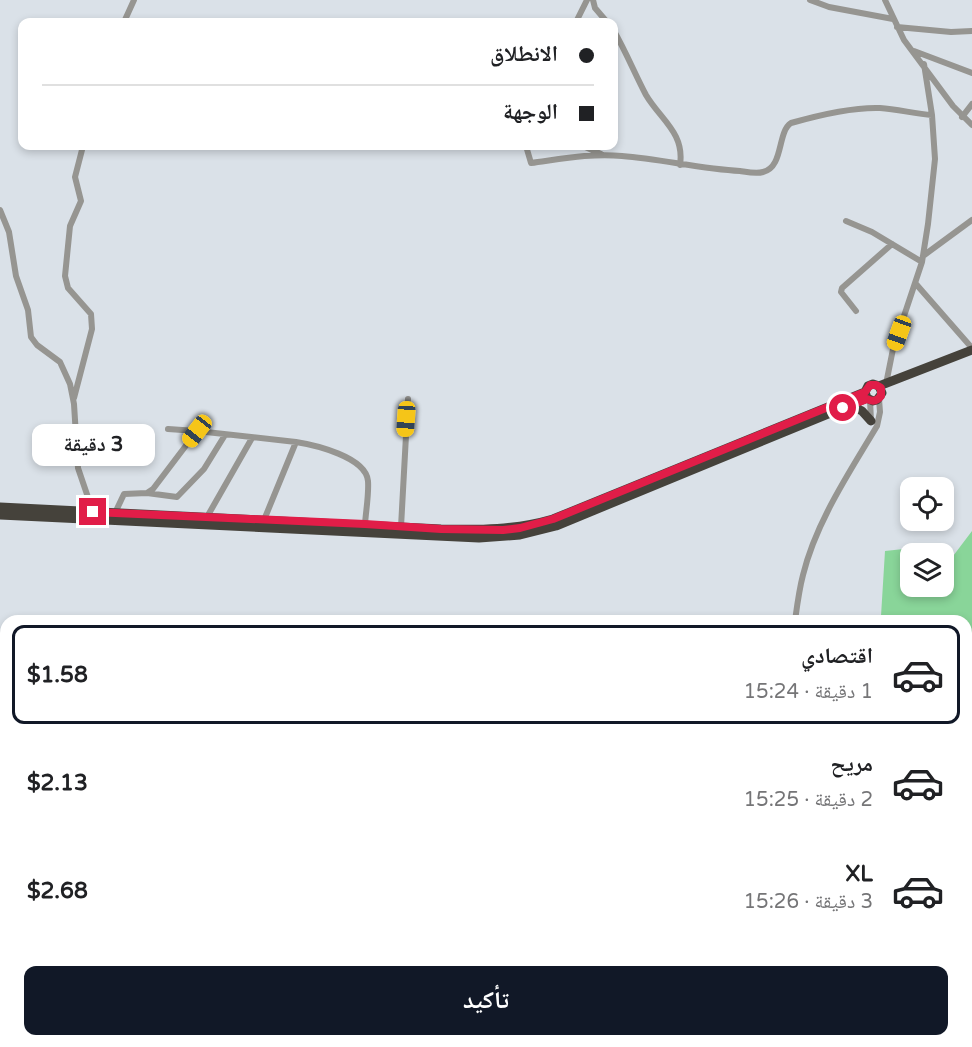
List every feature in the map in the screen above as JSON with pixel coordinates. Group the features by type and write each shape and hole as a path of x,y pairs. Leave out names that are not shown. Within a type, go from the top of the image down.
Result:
{"highway":[{"path":"0,515 467,537 520,535 571,520 850,405 899,380 972,349"},
{"path":"0,507 503,530 553,519 875,393"},
{"path":"850,405 862,411 871,421"}],"street":[{"path":"126,18 134,0"},
{"path":"578,18 587,0"},
{"path":"593,0 595,8 604,18"},
{"path":"810,0 829,7 893,20"},
{"path":"885,0 893,20 912,50 963,117 972,125"},
{"path":"897,27 951,32 972,31"},
{"path":"618,40 647,96 675,135 680,147 680,165"},
{"path":"912,50 972,73"},
{"path":"872,434 871,421 875,393 893,349 923,259 935,159 932,115 924,64"},
{"path":"963,117 972,104"},
{"path":"527,150 531,163 604,155 638,157 724,171 761,173 770,168 776,160 785,130 791,123 860,108 891,109 932,115"},
{"path":"73,398 92,329 91,314 68,288 65,276 70,226 81,201 75,177 83,150"},
{"path":"592,150 604,155"},
{"path":"0,210 9,232 16,276 28,310 31,337 60,362 66,373 73,398 78,468 93,512"},
{"path":"923,259 972,220"},
{"path":"846,221 923,259"},
{"path":"856,311 843,296 842,288 892,244"},
{"path":"916,284 972,349"},
{"path":"796,615 802,576 815,539 879,419 875,393"},
{"path":"401,527 408,399"},
{"path":"168,429 296,442 315,445 341,454 365,472 368,482 365,524"},
{"path":"147,493 153,489 197,431"},
{"path":"115,513 124,494 147,493 177,497 204,470 225,435"},
{"path":"207,517 252,438"},
{"path":"264,519 296,442"}],"green space":[{"path":"972,531 972,615 881,615 885,551 900,549 900,597 954,597 954,555"}],"route":[{"path":"93,512 441,529 520,528 553,519 612,496 865,392 870,385 881,388 881,396 877,400 867,399 843,408"}]}
